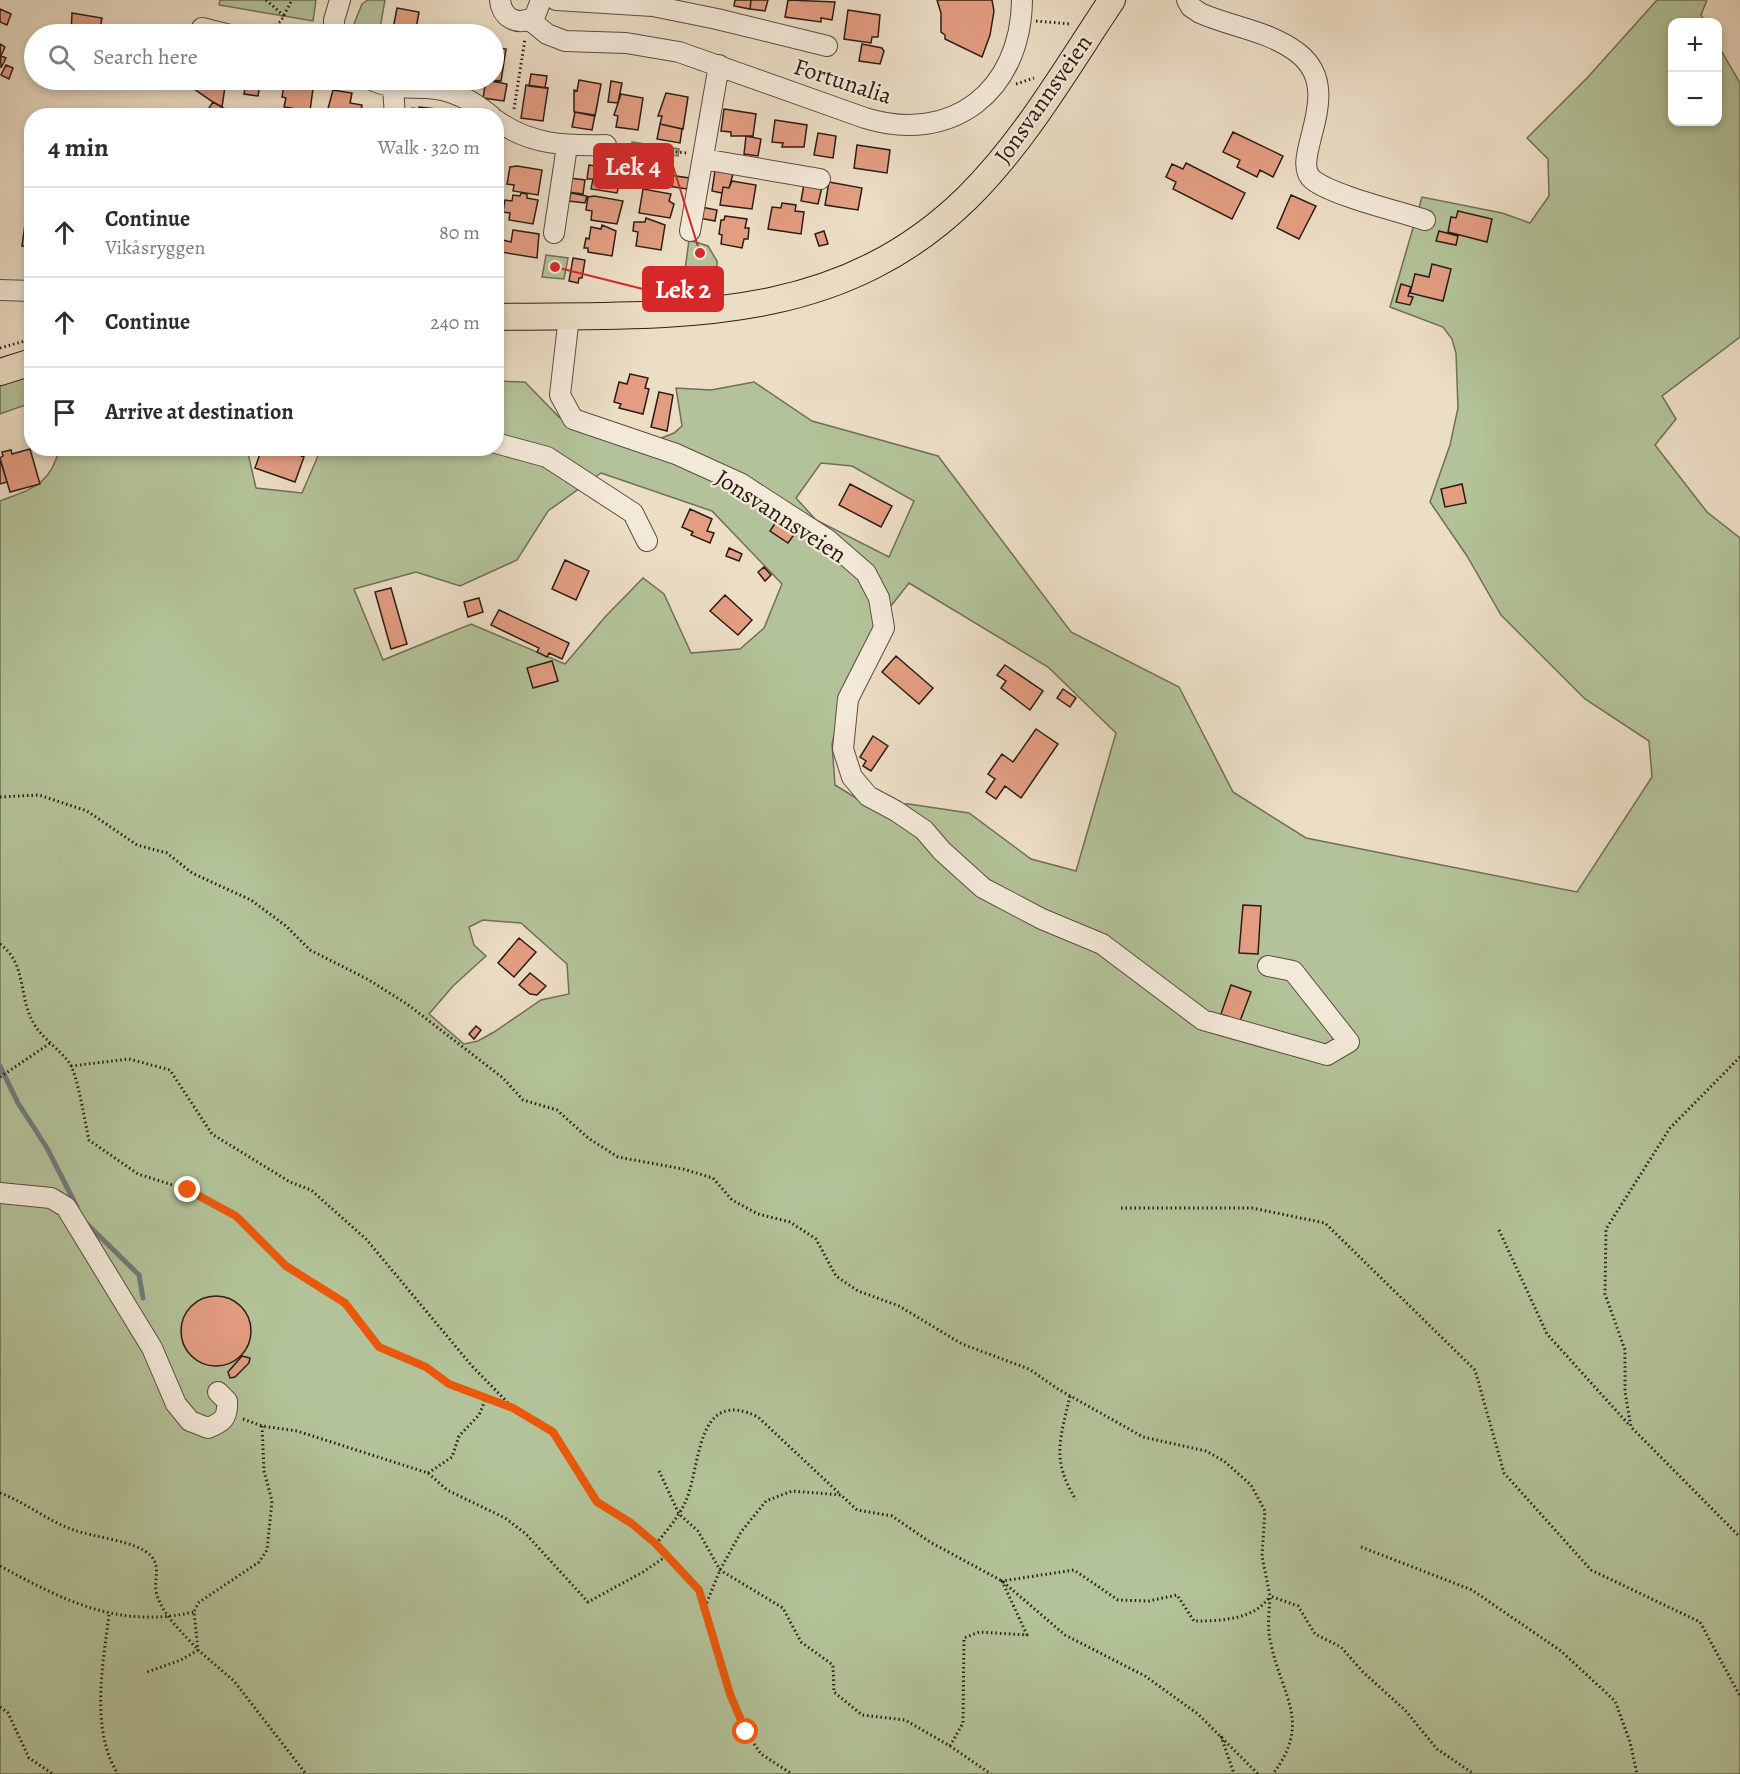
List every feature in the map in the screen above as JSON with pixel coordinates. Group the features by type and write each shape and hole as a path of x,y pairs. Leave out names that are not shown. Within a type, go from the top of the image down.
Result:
{"main road":[{"name":"Jonsvannsveien","path":"504,317 702,312 753,306 812,292 881,262 938,223 988,176 1045,100 1112,0"},
{"path":"0,372 24,364"}],"street":[{"path":"334,24 340,0"},
{"name":"Fortunalia","path":"500,0 501,8 510,19 530,20 547,34 565,41 653,46 718,65 881,123 915,126 933,124 970,108 994,86 1010,60 1022,10"},
{"path":"530,20 539,11 542,0"},
{"name":"Fortunalia","path":"556,0 653,6 827,46"},
{"path":"1187,0 1200,13 1289,47 1312,68 1319,98 1305,159 1308,174 1313,180 1344,194 1425,220"},
{"path":"690,231 718,65"},
{"path":"393,90 394,108"},
{"path":"435,90 449,91 480,108"},
{"path":"504,125 531,139 567,146 606,145"},
{"path":"554,233 567,146"},
{"path":"703,159 820,179"},
{"path":"0,290 24,291"},
{"name":"Jonsvannsveien","path":"569,316 560,395 573,419 676,454 740,483 828,540 866,573 879,598 884,628 848,699 843,748 852,777 868,796 924,830 942,851 983,888 1042,919 1102,944 1203,1020 1327,1055 1349,1042 1293,970 1268,966"},
{"path":"504,445 547,458 633,513 647,541"},
{"path":"0,1193 51,1198 66,1207 152,1348 176,1404 190,1422 208,1428 222,1422 228,1413 227,1401 218,1392"}],"path":[{"path":"266,0 284,16"},
{"path":"277,24 292,0"},
{"path":"1022,10 1070,24"},
{"path":"1064,33 1076,16"},
{"path":"504,120 530,20"},
{"path":"1028,88 1040,69"},
{"path":"1006,86 1034,78"},
{"path":"606,145 690,154 703,159"},
{"path":"0,348 24,341"},
{"path":"0,797 39,795 87,812 137,845 166,853 192,873 251,900 286,927 310,950 407,1004 503,1078 523,1100 557,1110 588,1138 618,1157 683,1169 713,1178 732,1200 758,1214 790,1222 816,1239 836,1276 858,1291 899,1306 962,1344 1029,1369 1070,1396 1143,1437 1206,1451 1224,1461 1251,1485 1265,1511 1262,1556 1270,1596 1268,1627 1271,1645 1292,1712 1294,1731 1286,1757 1273,1774"},
{"path":"0,944 17,962 22,977 25,1004 34,1025 72,1066 89,1140 138,1174 188,1190 236,1216 286,1266 345,1303 379,1347 426,1367 449,1384 513,1408 553,1432 597,1502 631,1523 656,1544 699,1590 730,1694 746,1732 761,1754 792,1774"},
{"path":"0,1077 52,1042"},
{"path":"1631,1427 1625,1392 1625,1350 1605,1294 1606,1230 1670,1128 1740,1057"},
{"path":"72,1066 129,1059 170,1070 212,1134 290,1182 311,1190 366,1239 472,1366 513,1408"},
{"path":"1121,1209 1252,1208 1324,1223 1475,1370 1504,1473 1591,1570 1700,1622 1740,1696"},
{"path":"1499,1230 1547,1334 1631,1427 1740,1537"},
{"path":"1070,1396 1059,1449 1063,1478 1076,1500"},
{"path":"428,1473 452,1457 459,1436 479,1415 486,1398"},
{"path":"656,1544 679,1514 693,1482 700,1444 708,1426 719,1414 730,1409 741,1409 758,1417 857,1510 892,1516 930,1542 1002,1581 1065,1635 1145,1676 1198,1714 1221,1734 1258,1774"},
{"path":"228,1413 262,1426 297,1431 428,1473 447,1490 505,1518 526,1534 588,1602 643,1572 668,1555"},
{"path":"198,1650 194,1612 198,1602 258,1562 267,1550 272,1502 264,1471 262,1426"},
{"path":"659,1472 679,1514 698,1531 720,1570 783,1608 801,1642 833,1665 834,1692 862,1715 905,1720 950,1746 991,1774"},
{"path":"704,1608 720,1570 741,1532 766,1501 792,1491 842,1495"},
{"path":"0,1493 23,1501 72,1530 116,1540 151,1554 158,1567 156,1591 170,1618 198,1650 234,1681 306,1774"},
{"path":"1361,1547 1472,1590 1561,1651 1615,1701 1630,1742 1637,1774"},
{"path":"0,1566 77,1606 108,1615 170,1618 194,1612"},
{"path":"1002,1581 1074,1570 1118,1600 1149,1601 1177,1595 1194,1621 1230,1621 1264,1607 1270,1596"},
{"path":"950,1746 963,1723 964,1638 979,1632 1027,1635 1002,1581"},
{"path":"1270,1596 1298,1606 1315,1634 1341,1647 1363,1672 1405,1710 1437,1749 1474,1774"},
{"path":"108,1615 98,1701 111,1763 118,1774"},
{"path":"147,1672 181,1660 198,1650"},
{"path":"0,1707 8,1713 28,1758 53,1774"},
{"path":"1221,1734 1234,1774"}],"green space":[{"path":"220,0 316,0 313,21 219,5"},
{"path":"368,0 385,0 381,24 354,24 362,4"},
{"path":"1657,0 1707,0 1701,15 1703,18 1668,18 1668,126 1722,126 1722,52 1740,83 1740,337 1662,396 1676,419 1655,445 1707,512 1740,538 1740,1774 0,1774 0,501 38,484 51,471 57,456 249,456 256,488 302,493 318,456 504,456 504,381 525,382 559,417 636,448 674,433 682,426 676,388 711,390 754,382 812,421 938,456 1071,632 1179,687 1233,792 1306,838 1577,892 1652,777 1649,741 1585,699 1501,615 1467,556 1430,502 1450,445 1458,408 1456,353 1452,339 1443,327 1390,307 1422,197 1502,213 1530,223 1549,196 1548,159 1527,138 1588,77","holes":["821,463 852,466 914,501 889,557 816,520 796,498","601,473 712,511 782,584 764,628 740,649 691,653 664,594 643,578 605,617 565,664 471,624 383,660 354,589 416,572 460,586 517,560 548,511","909,583 1048,667 1116,733 1076,871 1031,859 969,813 909,804 864,803 835,785 832,744 851,671 876,625","483,920 521,923 567,964 569,994 541,1000 494,1032 478,1041 464,1044 429,1014 453,986 486,956 474,945 469,927"]},
{"path":"632,142 679,149 678,156 631,149"},
{"path":"689,240 708,246 717,261 717,268 685,270"},
{"path":"546,255 568,258 564,279 542,277"},
{"path":"24,378 24,405 0,414 0,386"}],"building":[{"path":"735,0 751,0 750,9 734,6"},
{"path":"751,0 768,0 765,11 750,9"},
{"path":"788,0 835,2 832,20 821,18 821,22 785,17"},
{"path":"937,0 992,0 994,11 990,35 982,57 945,39 945,35 941,32 941,13"},
{"path":"397,8 419,12 417,24 394,24"},
{"path":"0,9 11,14 7,25 0,22"},
{"path":"848,10 880,15 878,37 872,37 871,43 844,39"},
{"path":"72,13 102,18 101,24 71,24"},
{"path":"0,44 5,47 1,56 6,58 1,68"},
{"path":"862,44 882,48 884,51 880,64 859,61"},
{"path":"6,65 13,68 9,79 1,75"},
{"path":"531,74 547,76 545,88 529,86"},
{"path":"579,80 601,84 595,116 574,112 574,90 577,91"},
{"path":"611,81 622,83 618,103 608,102"},
{"path":"504,83 507,84 504,101 483,98 484,90 504,90"},
{"path":"526,85 548,88 543,121 521,118"},
{"path":"196,90 225,90 222,107"},
{"path":"245,90 259,90 258,96 244,94"},
{"path":"283,90 313,90 310,108 284,107 286,98 282,97"},
{"path":"333,90 352,93 350,103 362,105 361,108 328,108"},
{"path":"666,93 688,97 683,129 660,124 662,116 658,116"},
{"path":"621,94 643,98 638,130 616,127 618,116 614,115"},
{"path":"213,102 223,108 209,108"},
{"path":"724,109 756,114 753,136 731,136 731,132 721,131"},
{"path":"575,112 595,115 592,130 572,127"},
{"path":"775,120 807,125 804,147 782,147 783,143 772,142"},
{"path":"660,124 682,129 680,143 657,139"},
{"path":"1233,132 1283,156 1273,177 1260,170 1257,177 1237,167 1240,160 1223,152"},
{"path":"818,133 836,136 833,158 814,155"},
{"path":"746,136 761,139 758,156 744,154"},
{"path":"857,145 890,150 887,173 854,168"},
{"path":"1186,163 1245,193 1232,219 1173,189 1176,182 1166,177 1172,164 1183,169"},
{"path":"589,165 623,170 617,193 591,189 593,179 587,179"},
{"path":"510,167 542,170 538,195 513,191 514,185 507,184"},
{"path":"715,171 733,174 729,188 723,187 722,193 712,191"},
{"path":"669,175 689,178 687,189 668,186"},
{"path":"570,178 585,180 583,194 568,192"},
{"path":"732,181 756,185 752,209 720,205 723,187 729,188"},
{"path":"829,182 862,188 858,210 825,205"},
{"path":"804,184 822,187 818,204 801,201"},
{"path":"643,189 671,194 669,201 674,204 670,218 639,213"},
{"path":"521,193 527,194 527,198 538,200 533,224 509,220 510,213 504,212 505,200 512,201 513,195 520,196"},
{"path":"571,193 587,196 585,203 569,201"},
{"path":"1291,195 1316,206 1299,239 1277,228"},
{"path":"588,197 623,201 617,224 591,220 592,211 586,210"},
{"path":"782,203 796,205 795,211 804,212 801,234 768,229 772,207 781,208"},
{"path":"701,207 717,210 715,221 699,218"},
{"path":"1458,211 1492,219 1487,242 1448,232 1451,217 1456,218"},
{"path":"725,216 747,219 745,228 749,228 748,239 744,239 742,248 721,244 722,235 719,234 721,220 724,220"},
{"path":"646,218 665,225 661,250 636,246 638,232 633,231 634,222 645,222"},
{"path":"602,225 616,231 612,256 588,252 588,248 584,248 586,238 589,239 591,227 601,229"},
{"path":"513,230 539,234 537,258 504,252 504,240 511,242"},
{"path":"824,231 828,244 819,246 815,234"},
{"path":"1439,231 1458,236 1456,245 1436,241"},
{"path":"573,258 585,260 582,278 579,278 578,283 569,281"},
{"path":"1432,264 1451,269 1443,301 1410,293 1415,274 1429,277"},
{"path":"1401,284 1411,287 1408,296 1413,297 1410,305 1396,302"},
{"path":"630,374 648,378 645,388 649,389 643,414 619,408 621,404 614,402 619,382 627,384"},
{"path":"659,392 673,395 667,431 651,427"},
{"path":"11,450 12,454 24,451 24,456 32,456 40,484 10,492 0,458 3,456 2,452"},
{"path":"259,456 304,457 295,482 255,468"},
{"path":"0,459 7,482 0,484"},
{"path":"850,484 892,506 881,527 839,505"},
{"path":"1462,484 1466,503 1445,507 1441,489"},
{"path":"690,509 712,519 707,531 714,533 710,543 691,535 693,532 682,527"},
{"path":"780,516 798,529 788,543 770,531"},
{"path":"729,548 742,554 739,561 726,556"},
{"path":"565,560 589,571 576,600 552,589"},
{"path":"764,567 771,575 765,581 758,572"},
{"path":"391,588 407,644 391,649 375,592"},
{"path":"725,595 752,620 738,635 710,611"},
{"path":"479,598 483,612 468,617 464,602"},
{"path":"499,610 569,643 562,659 549,653 547,657 537,652 539,648 491,625"},
{"path":"896,656 933,688 919,704 882,672"},
{"path":"552,661 558,681 533,688 527,668"},
{"path":"1005,665 1043,691 1030,710 1001,688 1006,681 997,675"},
{"path":"1063,689 1076,698 1070,707 1057,698"},
{"path":"1036,729 1058,744 1021,798 1005,786 996,799 986,792 995,779 988,774 1002,754 1013,762"},
{"path":"873,736 888,746 871,771 863,766 866,761 860,757"},
{"path":"1243,905 1261,906 1258,954 1239,953"},
{"path":"519,938 536,952 514,977 498,963"},
{"path":"530,973 546,986 537,995 530,994 519,985"},
{"path":"1231,985 1251,992 1240,1021 1221,1014"},
{"path":"476,1026 481,1030 474,1039 469,1034"},
{"path":"216,1296 235,1302 245,1312 251,1331 245,1350 235,1360 216,1366 197,1360 187,1350 181,1331 187,1312 197,1302"},
{"path":"242,1356 250,1358 249,1363 235,1377 230,1378 228,1372"}],"waterway":[{"path":"0,1066 18,1103 47,1148 77,1207"},
{"path":"84,1221 139,1275 143,1298"}],"place":[{"name":"Lek 4","path":"700,253"},
{"name":"Lek 2","path":"555,267"}],"route":[{"path":"188,1190 236,1216 286,1266 345,1303 379,1347 426,1367 449,1384 513,1408 553,1432 597,1502 631,1523 656,1544 699,1590 730,1694 746,1732"}]}
